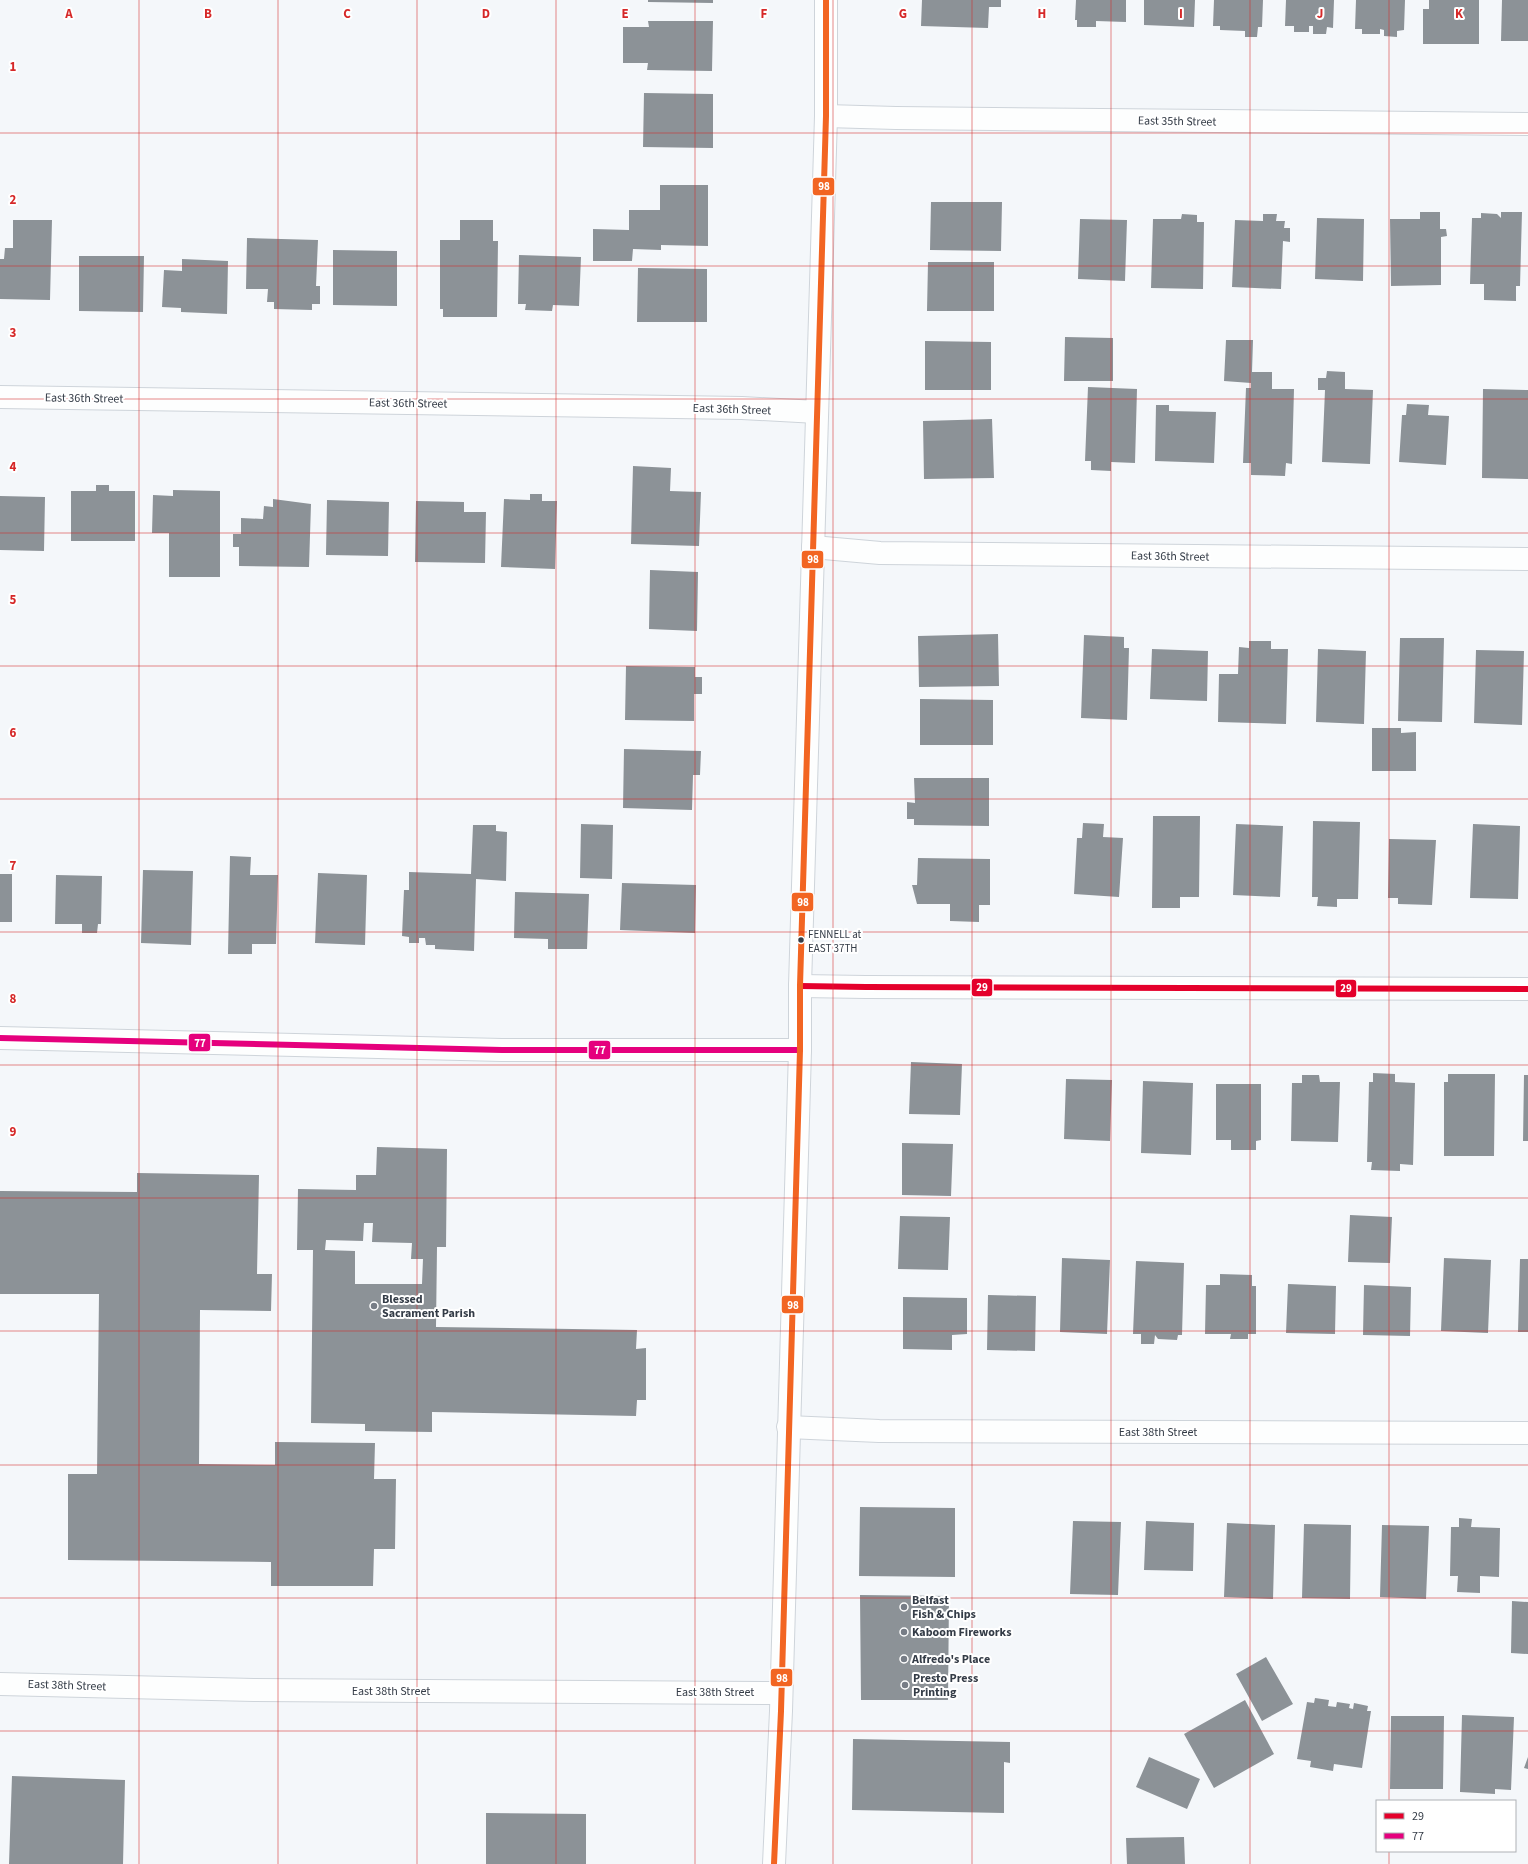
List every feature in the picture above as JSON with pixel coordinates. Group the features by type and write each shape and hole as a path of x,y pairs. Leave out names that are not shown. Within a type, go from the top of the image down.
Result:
{"street":[{"path":"774,1864 781,1693 800,1050 800,986 826,116 826,0"},
{"name":"East 35th Street","path":"826,116 1528,124"},
{"name":"East 36th Street","path":"0,397 734,408 817,412"},
{"name":"East 36th Street","path":"813,547 880,553 1528,559"},
{"path":"800,986 866,988 1528,990"},
{"path":"0,1038 502,1050 800,1050"},
{"name":"East 38th Street","path":"788,1427 879,1431 1528,1433"},
{"name":"East 38th Street","path":"0,1684 262,1690 781,1693"}],"building":[{"path":"648,0 713,0 713,3 648,2"},
{"path":"922,0 1001,0 1001,7 989,7 988,28 921,26"},
{"path":"1076,0 1126,0 1126,22 1096,21 1096,27 1077,27 1077,20 1075,20"},
{"path":"1144,0 1195,0 1194,27 1144,25"},
{"path":"1214,0 1263,0 1262,27 1258,27 1257,37 1245,37 1245,31 1220,30 1220,26 1213,26"},
{"path":"1286,0 1334,0 1333,28 1327,27 1326,34 1313,34 1313,26 1309,26 1309,32 1294,32 1294,26 1285,26"},
{"path":"1356,0 1405,0 1404,30 1397,31 1397,37 1384,36 1384,30 1380,29 1380,34 1362,34 1362,29 1355,29"},
{"path":"1429,0 1479,0 1479,44 1423,44 1423,9 1429,9"},
{"path":"1502,0 1528,0 1528,41 1501,41"},
{"path":"648,21 713,21 712,71 647,70 648,63 623,63 623,27 649,27"},
{"path":"644,93 713,94 713,148 643,147"},
{"path":"660,185 708,185 708,246 661,245 661,250 633,249 632,261 593,261 593,229 629,230 629,210 660,210"},
{"path":"931,202 1002,202 1001,251 930,250"},
{"path":"1420,212 1440,212 1440,229 1446,229 1447,236 1441,237 1441,285 1391,286 1390,219 1420,219"},
{"path":"1501,212 1522,212 1520,286 1516,286 1516,301 1484,300 1484,284 1470,284 1472,218 1481,218 1481,213 1497,214 1501,218"},
{"path":"1182,214 1197,215 1197,222 1204,222 1203,289 1151,288 1153,219 1181,219"},
{"path":"1263,214 1277,214 1276,221 1285,221 1284,228 1290,228 1290,242 1283,241 1281,289 1232,287 1235,220 1263,221"},
{"path":"1317,218 1364,219 1363,281 1315,279"},
{"path":"1080,219 1127,220 1125,281 1078,279"},
{"path":"13,220 52,220 50,300 0,299 0,259 4,259 5,248 13,248"},
{"path":"460,220 493,220 493,241 498,241 497,317 443,317 443,309 440,309 440,240 460,240"},
{"path":"247,238 318,240 316,286 320,286 320,304 312,304 312,310 274,309 274,302 267,302 268,289 246,289"},
{"path":"333,250 397,251 397,306 333,305"},
{"path":"519,255 581,257 579,306 553,305 552,311 525,310 526,304 518,304"},
{"path":"79,256 144,256 143,312 79,311"},
{"path":"182,259 228,261 227,314 181,312 181,308 162,307 164,270 182,271"},
{"path":"928,262 994,262 994,311 927,311"},
{"path":"638,268 707,269 707,322 637,322"},
{"path":"1065,337 1113,338 1113,381 1064,381"},
{"path":"1226,340 1253,340 1252,372 1272,372 1272,389 1294,389 1292,464 1286,463 1285,476 1251,475 1251,463 1243,463 1246,388 1251,388 1251,383 1224,381"},
{"path":"925,341 991,342 991,390 925,390"},
{"path":"1327,371 1345,372 1345,389 1373,390 1370,464 1322,462 1325,390 1318,390 1318,378 1326,378"},
{"path":"1088,387 1137,389 1135,463 1111,462 1111,471 1091,470 1091,461 1085,461"},
{"path":"1483,389 1528,390 1528,479 1482,478"},
{"path":"1407,404 1429,405 1428,415 1449,416 1446,465 1399,462 1402,415 1406,415"},
{"path":"1156,405 1169,405 1169,411 1216,412 1214,463 1155,461"},
{"path":"992,419 994,478 924,479 923,421"},
{"path":"633,466 671,468 670,491 701,492 699,546 631,544"},
{"path":"96,485 109,485 109,491 135,491 135,541 71,541 71,491 96,491"},
{"path":"173,490 220,491 220,577 169,577 169,533 152,533 153,495 173,496"},
{"path":"530,494 542,494 542,501 557,501 555,569 501,567 504,499 530,500"},
{"path":"0,496 45,497 44,551 0,550"},
{"path":"273,499 311,504 309,567 239,566 239,547 233,547 233,534 241,534 241,518 263,519 264,506 273,507"},
{"path":"327,500 389,502 388,556 326,555"},
{"path":"416,501 464,502 464,512 486,512 485,563 415,562"},
{"path":"650,570 698,572 697,631 649,629"},
{"path":"998,634 999,686 919,687 918,636"},
{"path":"1084,635 1124,637 1124,648 1129,648 1127,720 1081,718"},
{"path":"1400,638 1444,638 1442,722 1398,721"},
{"path":"1249,641 1271,641 1271,649 1288,649 1286,724 1218,722 1219,674 1238,674 1239,647 1249,648"},
{"path":"1152,649 1208,651 1207,701 1150,699"},
{"path":"1318,649 1366,651 1364,724 1316,722"},
{"path":"1476,650 1524,651 1522,725 1474,723"},
{"path":"626,666 695,667 695,677 702,677 702,694 694,694 694,721 625,720"},
{"path":"920,699 993,700 993,745 920,745"},
{"path":"1372,728 1401,728 1401,733 1416,732 1416,771 1372,771"},
{"path":"624,749 701,751 700,775 693,775 692,810 623,808"},
{"path":"914,778 989,778 989,826 914,825 914,819 907,819 907,802 915,803"},
{"path":"1153,816 1200,816 1199,897 1180,897 1180,908 1152,908"},
{"path":"1313,821 1360,822 1358,899 1337,899 1337,907 1317,906 1318,897 1312,897"},
{"path":"1083,823 1104,824 1103,837 1123,838 1119,897 1074,894 1077,838 1082,838"},
{"path":"581,824 613,825 612,879 580,878"},
{"path":"1236,824 1283,826 1280,897 1233,895"},
{"path":"1473,824 1520,826 1518,899 1470,898"},
{"path":"473,825 496,825 496,831 507,832 506,881 476,879 474,951 435,949 435,945 426,945 425,938 419,938 419,943 409,943 409,937 402,936 404,890 409,890 409,872 471,874"},
{"path":"1389,839 1436,840 1432,905 1398,904 1398,898 1388,898"},
{"path":"230,856 251,857 250,875 278,875 276,944 252,944 252,954 228,954"},
{"path":"918,858 990,859 990,905 979,905 979,922 950,921 950,904 917,904 912,885 917,885"},
{"path":"143,870 193,871 191,945 141,943"},
{"path":"318,873 367,875 365,945 315,943"},
{"path":"0,874 12,874 12,922 0,922"},
{"path":"56,875 102,876 101,924 98,924 97,933 82,933 82,924 55,924"},
{"path":"622,883 696,885 695,933 620,930"},
{"path":"515,892 589,894 587,949 548,949 548,939 514,938"},
{"path":"911,1062 962,1064 960,1115 909,1114"},
{"path":"1373,1073 1395,1074 1395,1082 1415,1083 1413,1165 1400,1164 1400,1171 1371,1170 1372,1162 1367,1162 1369,1082 1373,1082"},
{"path":"1448,1074 1495,1074 1494,1156 1444,1156 1444,1082 1448,1082"},
{"path":"1302,1075 1319,1075 1320,1082 1340,1082 1338,1142 1291,1141 1292,1083 1302,1083"},
{"path":"1524,1075 1528,1075 1528,1141 1523,1141"},
{"path":"1066,1079 1112,1080 1110,1141 1064,1139"},
{"path":"1143,1081 1193,1083 1191,1155 1141,1153"},
{"path":"1216,1084 1261,1084 1261,1140 1256,1141 1256,1150 1231,1150 1231,1140 1216,1140"},
{"path":"902,1143 953,1144 951,1196 902,1195"},
{"name":"Blessed Sacrament Parish","path":"377,1147 447,1149 446,1247 437,1247 436,1327 637,1330 636,1349 646,1348 646,1400 637,1400 636,1416 432,1412 432,1432 365,1431 365,1424 311,1423 313,1250 297,1250 298,1189 356,1190 356,1175 376,1175","holes":["364,1223 373,1223 372,1242 412,1243 411,1259 423,1259 422,1284 355,1284 355,1251 325,1250 326,1240 363,1241"]},
{"path":"137,1173 259,1175 257,1274 272,1274 271,1311 200,1310 199,1464 275,1465 275,1442 375,1443 374,1479 396,1479 395,1549 374,1549 373,1586 271,1586 271,1562 68,1560 68,1474 97,1474 99,1294 0,1294 0,1191 137,1192"},
{"path":"1350,1215 1392,1217 1390,1263 1348,1262"},
{"path":"900,1216 950,1217 948,1270 898,1269"},
{"path":"1062,1258 1110,1260 1107,1334 1060,1332"},
{"path":"1444,1258 1491,1260 1488,1333 1441,1331"},
{"path":"1520,1259 1528,1259 1528,1332 1518,1332"},
{"path":"1136,1261 1184,1263 1182,1335 1178,1335 1177,1340 1158,1339 1155,1335 1154,1344 1141,1344 1141,1334 1133,1334"},
{"path":"1220,1274 1252,1275 1252,1286 1256,1286 1256,1334 1248,1334 1248,1339 1230,1339 1231,1334 1205,1334 1206,1285 1220,1285"},
{"path":"1288,1284 1336,1286 1335,1334 1286,1333"},
{"path":"1364,1285 1411,1287 1410,1336 1363,1335"},
{"path":"988,1295 1036,1296 1035,1351 987,1350"},
{"path":"903,1297 967,1298 967,1334 952,1335 952,1350 903,1349"},
{"path":"860,1507 955,1508 955,1577 859,1576"},
{"path":"1459,1518 1472,1519 1471,1527 1500,1528 1499,1577 1480,1576 1480,1593 1457,1592 1458,1576 1450,1576 1451,1527 1459,1527"},
{"path":"1073,1521 1121,1522 1118,1595 1070,1594"},
{"path":"1146,1521 1194,1523 1193,1571 1144,1570"},
{"path":"1227,1523 1275,1525 1273,1599 1224,1597"},
{"path":"1304,1524 1351,1525 1350,1599 1302,1598"},
{"path":"1382,1525 1429,1526 1426,1599 1380,1597"},
{"path":"860,1595 949,1596 948,1700 861,1700"},
{"path":"1512,1601 1528,1602 1528,1654 1511,1653"},
{"path":"1266,1657 1293,1704 1262,1721 1236,1674"},
{"path":"1315,1698 1329,1700 1328,1706 1336,1707 1337,1702 1350,1704 1349,1708 1353,1709 1354,1703 1368,1706 1367,1711 1371,1711 1362,1768 1334,1764 1333,1771 1310,1767 1311,1761 1297,1759 1307,1702 1314,1703"},
{"path":"1245,1700 1274,1754 1214,1788 1184,1734"},
{"path":"1462,1715 1514,1717 1511,1790 1495,1789 1495,1794 1460,1792"},
{"path":"1391,1716 1444,1716 1443,1789 1390,1789"},
{"path":"853,1739 1010,1742 1010,1763 1004,1762 1004,1813 852,1810"},
{"path":"1149,1757 1200,1779 1187,1809 1136,1787"},
{"path":"1528,1757 1528,1769 1524,1768"},
{"path":"12,1776 125,1780 123,1864 9,1864"},
{"path":"486,1813 586,1814 586,1864 486,1864"},
{"path":"1184,1837 1185,1864 1127,1864 1126,1838"}],"transit line":[{"name":"98","path":"774,1864 781,1711 800,1050 800,986 826,116 826,0"},
{"name":"29","path":"800,986 1528,989"},
{"name":"77","path":"0,1038 502,1050 800,1050"}],"place":[{"name":"FENNELL at EAST 37TH","path":"801,940"},
{"name":"Blessed Sacrament Parish","path":"374,1306"},
{"name":"Belfast Fish & Chips","path":"904,1607"},
{"name":"Kaboom Fireworks","path":"904,1632"},
{"name":"Alfredo's Place","path":"904,1659"},
{"name":"Presto Press Printing","path":"905,1685"}]}
